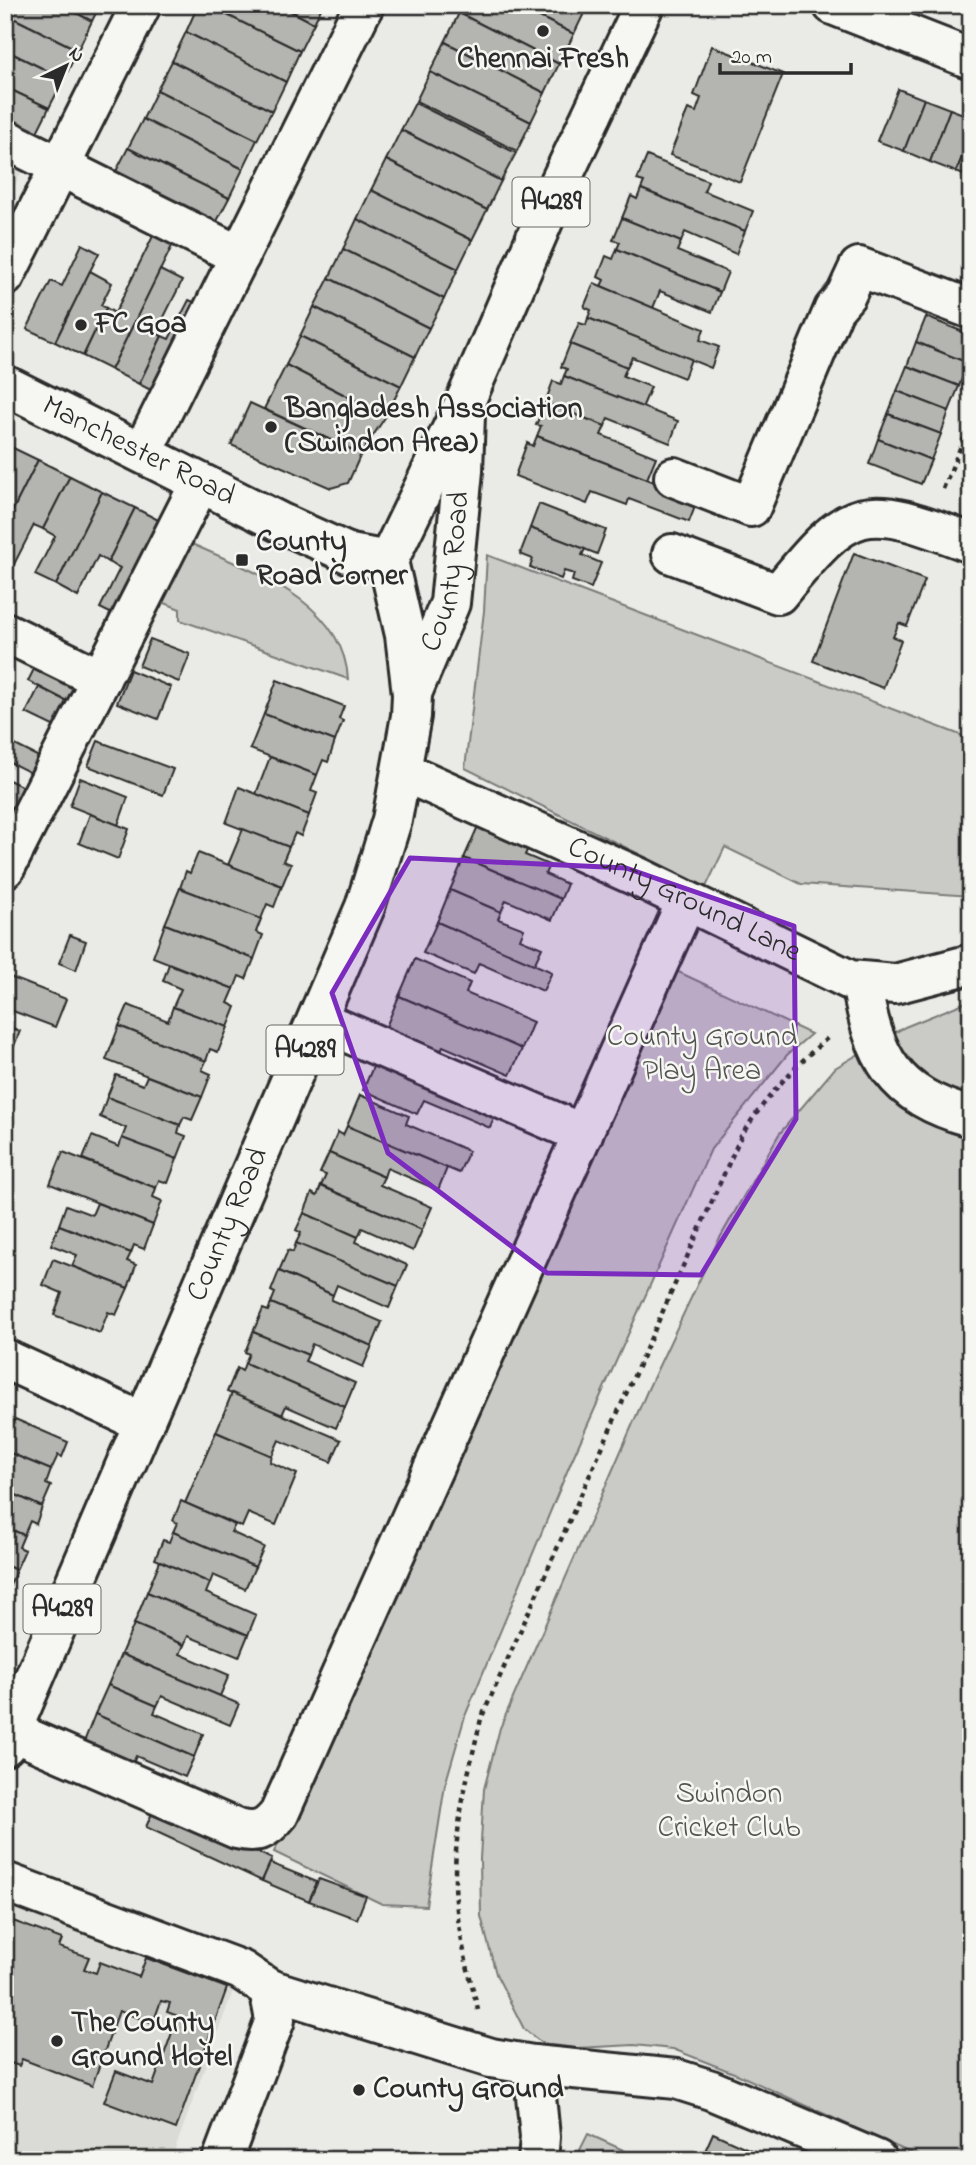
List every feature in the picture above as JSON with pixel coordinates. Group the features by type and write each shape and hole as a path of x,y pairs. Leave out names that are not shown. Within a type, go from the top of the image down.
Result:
{"main road":[{"path":"5,276 141,5"},
{"path":"142,453 365,5"},
{"name":"County Road","path":"8,1738 365,907 393,820 404,772 412,694 405,635 388,561 465,402 560,182 644,5"},
{"path":"833,5 971,59"},
{"path":"5,139 240,256"},
{"path":"674,477 751,508 834,309 846,295 859,267 971,309"},
{"name":"Manchester Road","path":"5,385 200,483 350,554 388,561"},
{"name":"County Road","path":"412,694 450,603 463,471 465,402"},
{"path":"5,868 200,483"},
{"path":"672,554 778,594 817,546 843,525 866,516 897,516 945,534"},
{"path":"5,632 101,679"},
{"name":"County Ground Lane","path":"404,772 452,791 850,980 864,997 895,984 971,964"},
{"path":"8,1738 237,1829 253,1832 270,1824 279,1814 686,902"},
{"path":"864,997 876,1044 893,1072 914,1094 971,1117"},
{"path":"317,1020 583,1134"},
{"path":"5,1359 144,1423"},
{"path":"5,1882 240,1970 270,1989 491,2058 533,2065 676,2079 711,2090 877,2160"},
{"path":"222,2160 275,2020 270,1989"},
{"path":"533,2065 540,2137 538,2160"}],"path":[{"path":"945,534 971,422"},
{"path":"491,2058 461,1943 455,1873 464,1788 481,1719 741,1136 766,1098 796,1064 834,1032 864,997"}],"highlighted area":[{"path":"410,858 626,868 794,926 796,1119 701,1275 547,1273 388,1153 332,993"}],"shaded area":[{"path":"5,148 28,159 5,205"},
{"path":"5,1890 238,1977 171,2160 5,2160"}],"green space":[{"path":"183,540 261,575 310,607 329,627 342,651 348,679 180,620 180,609 152,598"},
{"path":"487,555 971,739 971,896 801,884 725,847 706,887 465,768 484,611"},
{"name":"County Ground Play Area","path":"670,968 811,1034 787,1055 711,1149 571,1462 465,1716 445,1785 426,1906 382,1904 274,1852"},
{"name":"Swindon Cricket Club","path":"971,1000 971,2160 926,2160 739,2075 673,2049 634,2045 577,2048 543,2044 524,2029 496,1974 481,1916 480,1859 484,1789 500,1728 648,1389 717,1243 779,1134 835,1068 905,1027"},
{"path":"588,2134 645,2160 575,2160"}],"building":[{"path":"5,5 61,5 92,21 78,50 5,14"},
{"path":"61,5 100,5 92,21"},
{"path":"198,5 207,5 300,51 286,82 186,32"},
{"path":"207,5 279,5 314,23 300,51"},
{"path":"279,5 323,5 314,23"},
{"path":"463,5 516,5 574,34 559,64 459,13"},
{"path":"516,5 588,5 574,34"},
{"path":"459,13 559,64 545,93 445,42"},
{"path":"5,14 78,50 64,79 5,50"},
{"path":"186,32 286,82 272,111 172,61"},
{"path":"445,42 545,93 531,122 430,72"},
{"path":"712,46 783,74 740,182 670,155 688,109 696,112 701,98 694,95"},
{"path":"5,50 64,79 49,108 5,87"},
{"path":"172,61 272,111 257,140 157,90"},
{"path":"430,72 531,122 517,151 416,101"},
{"path":"5,87 49,108 34,138 5,123"},
{"path":"898,89 924,99 904,151 877,141"},
{"path":"157,90 257,140 243,169 143,119"},
{"path":"924,99 950,109 930,162 904,151"},
{"path":"415,103 516,153 501,181 401,130"},
{"path":"950,109 971,117 971,135 956,172 930,162"},
{"path":"143,119 243,169 229,198 128,148"},
{"path":"401,130 501,181 487,210 386,160"},
{"path":"971,135 971,178 956,172"},
{"path":"128,148 229,198 214,227 113,177"},
{"path":"647,156 708,181 704,191 753,211 745,231 641,189 644,182 637,180"},
{"path":"386,160 487,210 472,240 371,190"},
{"path":"641,189 745,231 736,254 685,232 681,242 622,218 631,196 637,199"},
{"path":"371,190 472,240 458,269 357,219"},
{"path":"622,218 681,242 677,251 728,272 720,292 617,249 620,242 613,240"},
{"path":"357,219 458,269 444,299 343,249"},
{"path":"157,228 176,238 111,370 83,356 106,308 115,313"},
{"path":"82,244 99,253 55,342 27,329 51,281 62,286"},
{"path":"343,249 444,299 429,328 329,278"},
{"path":"617,249 720,292 712,312 660,291 653,308 601,286 604,280 598,277 606,256 613,259"},
{"path":"160,270 182,281 156,333 162,336 139,384 111,370"},
{"name":"FC Goa","path":"90,271 112,283 101,305 106,308 83,356 55,342"},
{"path":"329,278 429,328 415,357 314,307"},
{"path":"594,283 704,329 700,340 719,347 711,368 588,318 591,310 584,307"},
{"path":"189,300 210,309 166,398 139,384 162,336 169,339"},
{"path":"314,307 415,357 401,386 300,336"},
{"path":"926,317 971,335 968,363 916,342"},
{"path":"588,318 691,359 684,378 632,357 627,367 570,344 579,323 586,325"},
{"path":"300,336 401,386 386,416 286,365"},
{"path":"916,342 968,363 959,386 907,366"},
{"path":"570,344 627,367 623,376 651,387 642,408 564,376 567,369 561,367"},
{"path":"286,365 386,416 361,454 264,409"},
{"path":"907,366 959,386 949,411 897,391"},
{"path":"564,376 678,421 670,443 608,418 605,426 545,403 553,381 561,384"},
{"path":"897,391 949,411 941,434 888,414"},
{"name":"Bangladesh Association (Swindon Area)","path":"250,403 361,454 348,483 331,488 231,445"},
{"path":"545,403 605,426 601,435 656,457 647,479 537,436 541,426 536,425"},
{"path":"888,414 941,434 931,460 878,439"},
{"path":"537,436 698,499 689,522 629,499 627,505 592,492 587,504 515,476 527,443 533,446"},
{"path":"878,439 931,460 921,484 869,464"},
{"path":"7,445 38,460 5,526 5,447"},
{"path":"38,460 70,476 43,529 34,525 8,576 5,526"},
{"path":"70,476 102,492 56,585 35,575 55,536 43,529"},
{"path":"102,492 135,508 108,562 98,556 78,597 56,585"},
{"path":"539,504 606,530 597,554 530,528"},
{"path":"135,508 168,525 122,619 100,608 120,568 108,562"},
{"path":"530,528 585,549 582,555 601,563 591,588 572,581 574,574 564,571 561,579 530,567 533,559 520,554"},
{"path":"854,553 925,580 907,626 899,623 893,637 901,640 883,688 813,661"},
{"path":"150,639 190,654 179,682 139,666"},
{"path":"40,657 87,680 74,705 28,681"},
{"path":"130,670 171,687 158,719 117,703"},
{"path":"277,680 344,706 339,719 343,721 335,741 264,714"},
{"path":"39,687 74,705 61,730 26,713"},
{"path":"264,714 335,741 328,762 323,760 317,775 250,749"},
{"path":"7,741 43,759 35,775 5,760"},
{"path":"98,741 173,769 163,795 88,766"},
{"path":"270,757 317,775 311,791 317,793 309,815 256,794"},
{"path":"5,778 29,790 18,811 5,804"},
{"path":"80,778 128,797 118,825 70,806"},
{"path":"239,787 309,815 301,836 295,833 289,847 226,823"},
{"path":"5,804 18,811 11,827 5,824"},
{"path":"90,814 129,829 118,859 79,843"},
{"path":"478,826 528,848 525,855 549,865 545,874 567,884 561,899 464,858"},
{"path":"243,829 289,847 283,861 291,864 282,886 228,865"},
{"path":"198,853 282,886 274,907 267,904 261,919 180,888 186,871 190,873"},
{"path":"464,858 561,899 552,920 506,900 501,912 450,890"},
{"path":"180,888 261,919 256,932 263,935 254,959 165,924"},
{"path":"450,890 501,912 498,919 524,929 520,939 542,948 534,965 437,922"},
{"path":"437,922 552,972 543,991 479,963 474,974 423,953"},
{"path":"165,924 254,959 246,979 239,976 234,989 153,957"},
{"path":"70,935 86,941 76,970 59,963"},
{"path":"415,959 470,983 466,993 533,1022 522,1049 399,996"},
{"path":"169,964 234,989 228,1003 236,1007 228,1027 173,1007 181,989 163,981"},
{"path":"5,975 66,999 55,1027 5,1008"},
{"path":"399,996 522,1049 510,1075 443,1046 438,1058 383,1034"},
{"path":"128,1005 168,1021 173,1007 228,1027 218,1052 210,1049 206,1061 119,1026"},
{"path":"5,1025 20,1031 10,1056 5,1054"},
{"path":"119,1026 206,1061 202,1070 211,1074 202,1097 106,1060"},
{"path":"378,1055 499,1107 490,1128 424,1100 417,1114 363,1090"},
{"path":"116,1075 143,1085 147,1076 202,1097 192,1120 184,1117 180,1125 107,1097"},
{"path":"360,1095 409,1116 406,1124 469,1151 459,1173 347,1126"},
{"path":"107,1097 180,1125 178,1133 186,1136 177,1159 122,1138 126,1128 100,1117"},
{"path":"347,1126 447,1168 438,1190 387,1168 384,1177 329,1153 338,1132 343,1135"},
{"path":"92,1136 119,1147 122,1138 177,1159 168,1183 159,1180 156,1188 83,1159"},
{"path":"63,1152 156,1188 153,1197 162,1201 153,1225 50,1184"},
{"path":"329,1153 384,1177 380,1185 432,1207 422,1230 321,1186 326,1175 320,1173"},
{"path":"321,1186 422,1230 413,1251 362,1228 358,1237 304,1213 312,1193 317,1196"},
{"path":"97,1203 153,1225 144,1249 134,1245 131,1253 59,1225 66,1205 92,1215"},
{"path":"304,1213 358,1237 356,1242 407,1265 398,1286 296,1243 301,1233 296,1230"},
{"path":"59,1225 131,1253 127,1261 136,1265 128,1288 72,1266 77,1255 51,1245"},
{"path":"296,1243 398,1286 389,1308 337,1285 333,1295 279,1271 288,1250 293,1252"},
{"path":"53,1259 128,1288 116,1315 108,1312 100,1333 54,1315 62,1293 43,1285"},
{"path":"279,1271 333,1295 331,1300 382,1322 372,1346 271,1303 275,1293 271,1291"},
{"path":"271,1303 372,1346 363,1367 312,1344 308,1355 253,1332 263,1309 268,1311"},
{"path":"253,1332 308,1355 305,1361 355,1383 345,1407 245,1363 249,1354 245,1352"},
{"path":"245,1363 345,1407 336,1428 286,1406 282,1415 227,1392 237,1368 242,1371"},
{"path":"232,1393 341,1440 331,1462 279,1440 272,1456 216,1432"},
{"path":"15,1419 68,1442 62,1457 58,1455 51,1470 5,1451 5,1422 12,1425"},
{"path":"216,1432 272,1456 270,1462 297,1474 276,1525 248,1513 242,1527 185,1503"},
{"path":"5,1451 51,1470 46,1484 51,1486 42,1507 5,1490"},
{"path":"5,1490 42,1507 36,1524 30,1521 24,1535 5,1527"},
{"path":"181,1501 235,1525 231,1532 264,1547 255,1567 173,1532 177,1523 173,1521"},
{"path":"5,1527 24,1535 19,1547 25,1550 16,1570 5,1565"},
{"path":"173,1532 255,1567 245,1589 213,1575 210,1583 155,1559 163,1540 169,1542"},
{"path":"160,1561 210,1583 206,1593 256,1615 248,1635 147,1592"},
{"path":"5,1565 16,1570 9,1588 5,1586"},
{"path":"147,1592 248,1635 239,1657 188,1636 184,1645 134,1624"},
{"path":"134,1624 184,1645 180,1654 229,1675 220,1696 121,1654"},
{"path":"121,1654 239,1704 230,1725 162,1696 157,1706 108,1685"},
{"path":"108,1685 157,1706 154,1713 203,1734 194,1757 95,1714"},
{"path":"95,1714 194,1757 185,1777 136,1756 131,1768 82,1747"},
{"path":"156,1804 272,1859 262,1881 146,1827"},
{"path":"270,1863 317,1882 309,1901 262,1881"},
{"path":"319,1879 366,1896 357,1919 309,1901"},
{"name":"The County Ground Hotel","path":"13,1921 62,1939 59,1947 89,1957 84,1969 96,1973 100,1962 139,1977 146,1958 227,1988 176,2129 104,2102 116,2071 153,2085 178,2016 167,2012 170,2003 161,2001 153,2023 119,2011 92,2086 22,2059 19,2066 5,2061 5,1941"},
{"path":"713,2133 773,2160 701,2160"}],"place":[{"name":"Chennai Fresh","path":"543,31"},
{"name":"FC Goa","path":"81,325"},
{"name":"Bangladesh Association (Swindon Area)","path":"271,427"},
{"name":"County Road Corner","path":"242,560"},
{"name":"The County Ground Hotel","path":"57,2041"},
{"name":"County Ground","path":"359,2090"}]}
